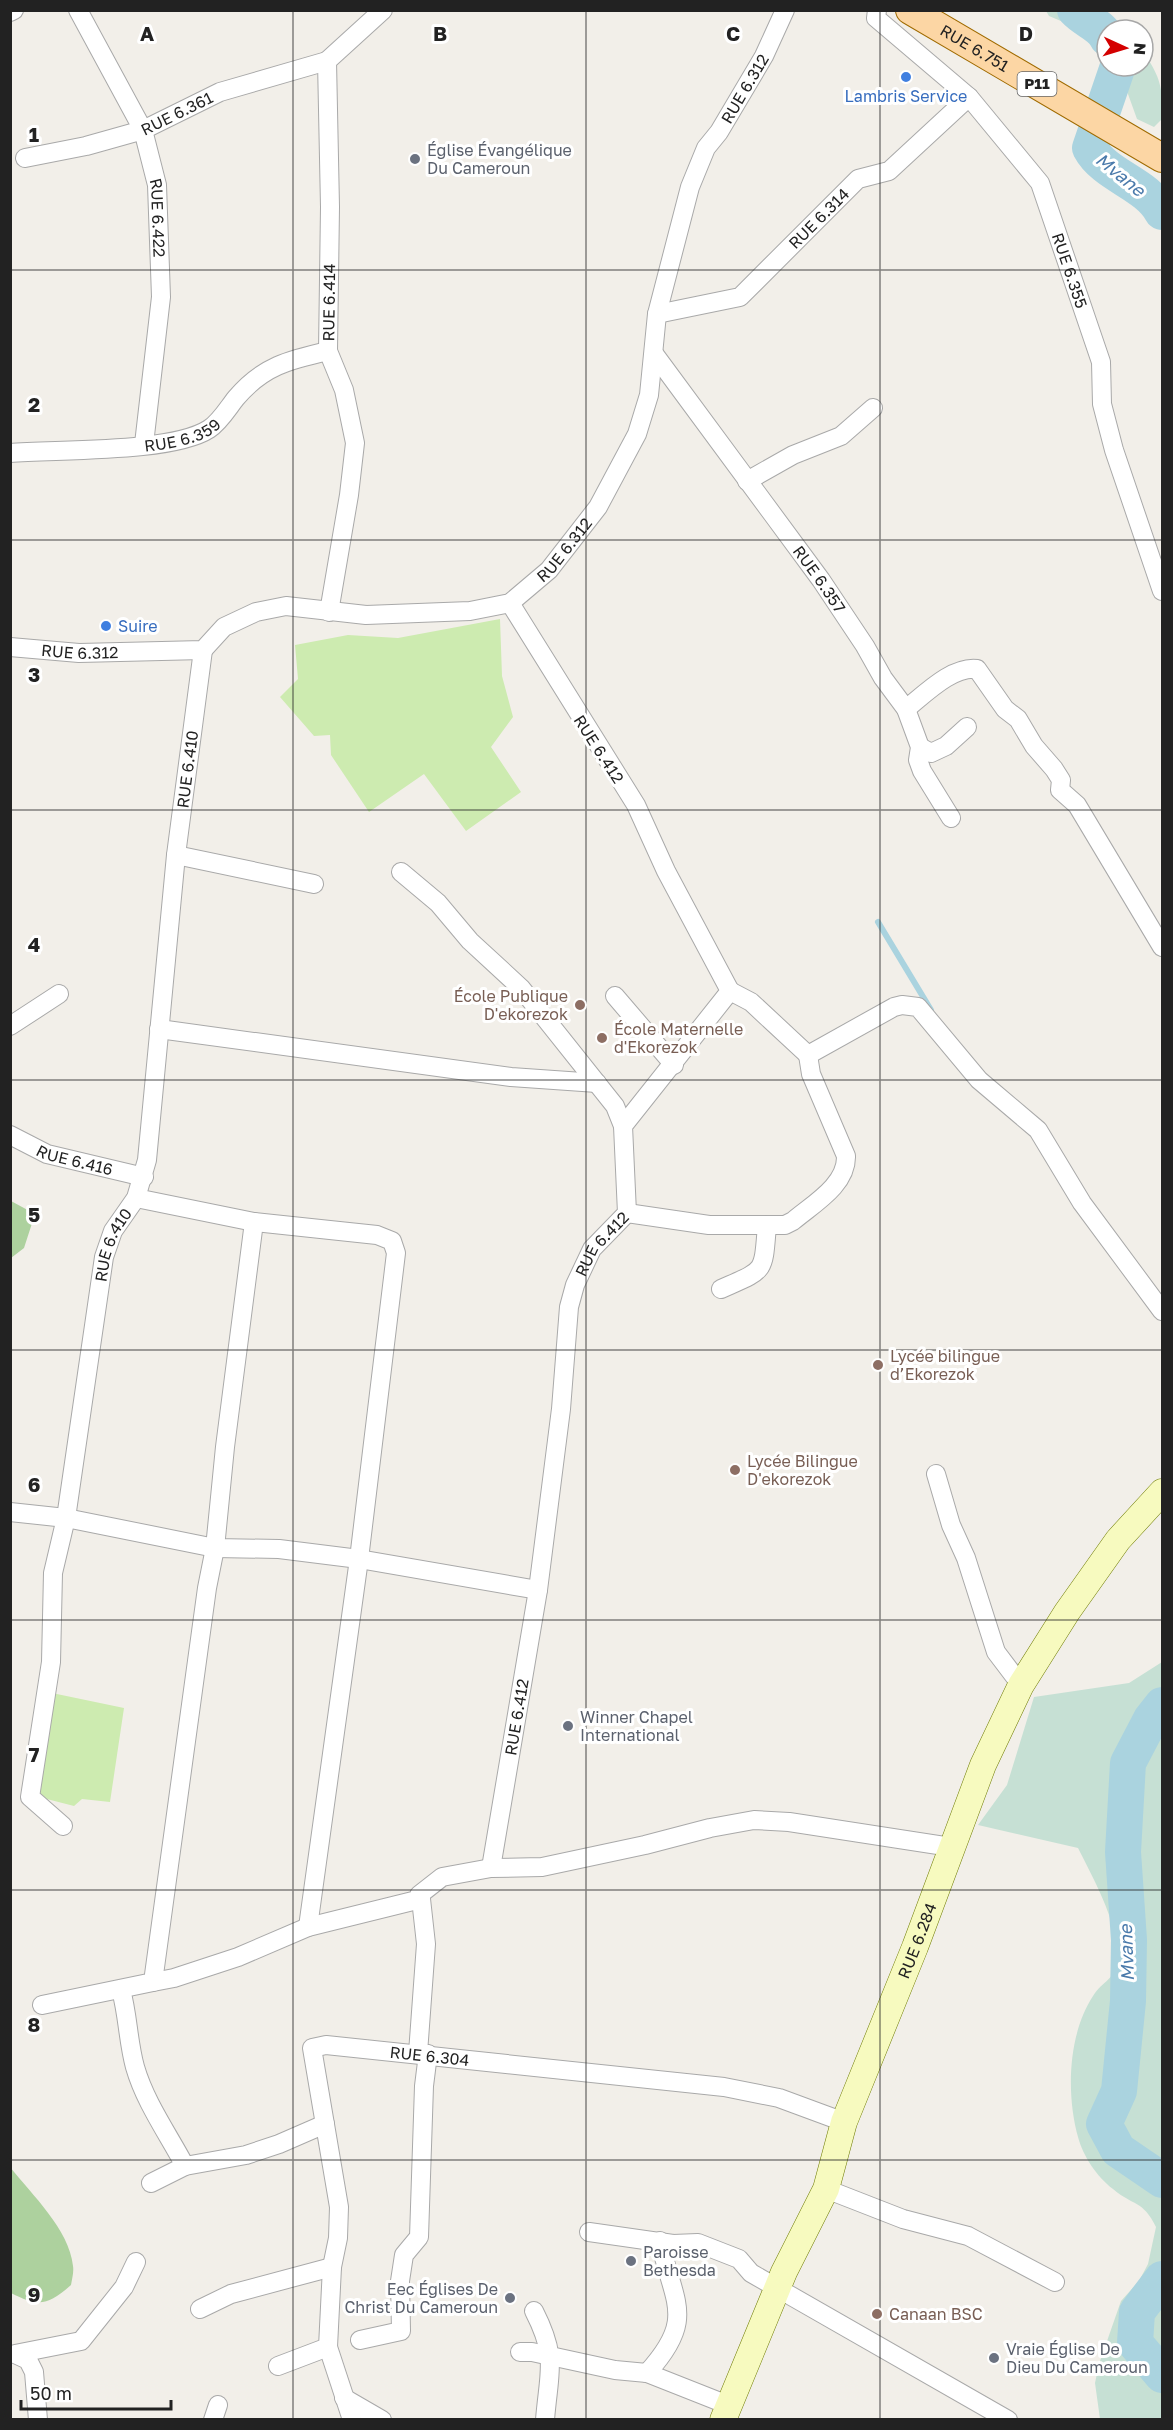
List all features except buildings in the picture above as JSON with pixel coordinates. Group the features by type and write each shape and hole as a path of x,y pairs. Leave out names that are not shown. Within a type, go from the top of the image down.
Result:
{"main road":[{"name":"RUE 6.751","path":"910,10 1162,158"}],"street":[{"name":"RUE 6.422","path":"78,10 143,130 157,185 161,297 144,444"},
{"path":"327,61 383,10"},
{"name":"RUE 6.312","path":"10,646 80,653 203,650 224,627 256,612 286,606 366,615 423,615 470,611 510,603 549,570 598,507 637,434 649,395 655,355 657,314 698,164 769,47 785,10"},
{"name":"RUE 6.355","path":"877,10 876,18 969,97 1040,183 1101,362 1102,404 1114,450 1162,591"},
{"name":"RUE 6.361","path":"25,158 86,146 143,130 220,92 327,61"},
{"name":"RUE 6.414","path":"327,61 330,207 328,351 344,390 355,443 349,495 329,612"},
{"name":"RUE 6.314","path":"657,314 740,297 858,179 889,171 969,97"},
{"name":"RUE 6.359","path":"10,453 180,440 210,429 258,377 282,362 328,351"},
{"name":"RUE 6.357","path":"655,355 821,580 865,646 883,678 906,709 920,747 918,760 922,771 951,818"},
{"path":"747,481 793,455 841,435 873,408"},
{"name":"RUE 6.412","path":"510,603 636,805 666,871 730,991"},
{"name":"RUE 6.410","path":"63,1826 30,1797 51,1662 53,1573 66,1518 104,1257 113,1231 136,1198 144,1178 176,855 203,650"},
{"path":"906,709 946,679 970,669 977,669 1005,709 1018,719 1034,746 1054,769 1061,780 1060,790 1077,805 1162,947"},
{"path":"920,747 931,753 938,751 967,727"},
{"path":"176,855 314,884"},
{"path":"401,872 438,903 470,941 521,988 615,1106 623,1126 674,1065 730,991 751,1002 808,1055 811,1074 846,1156 847,1167 842,1178 793,1221 785,1225 709,1225 627,1213"},
{"path":"10,1026 59,994"},
{"path":"615,996 674,1065"},
{"path":"808,1055 894,1007 902,1005 918,1007 979,1080 1038,1130 1082,1203 1162,1311"},
{"path":"159,1029 511,1077 597,1083"},
{"name":"RUE 6.412","path":"491,1868 538,1590 561,1409 569,1307 575,1285 592,1250 627,1213 623,1126"},
{"name":"RUE 6.416","path":"10,1136 47,1154 144,1178"},
{"path":"136,1198 254,1222 376,1235 392,1241 396,1253 359,1559 308,1927"},
{"path":"153,1982 207,1588 215,1548 254,1222"},
{"path":"721,1289 758,1273 764,1265 767,1225"},
{"path":"936,1474 951,1525 966,1558 996,1652 1021,1685"},
{"name":"RUE 6.284","path":"725,2412 778,2289 826,2189 844,2122 915,1947 983,1765 1021,1685 1067,1612 1118,1540 1162,1492"},
{"path":"10,1512 66,1518 215,1548 279,1549 359,1559 538,1590"},
{"path":"360,2340 401,2331 399,2281 404,2255 419,2237 426,1944 419,1895 442,1878 491,1868 542,1867 754,1820 789,1822 951,1846"},
{"path":"42,2005 153,1982 238,1958 308,1927 421,1899"},
{"path":"121,1990 127,2013 134,2066 157,2116 185,2166"},
{"name":"RUE 6.304","path":"352,2420 328,2347 332,2267 338,2238 339,2207 312,2048 326,2044 724,2087 779,2098 844,2122"},
{"path":"151,2183 185,2166 246,2155 279,2144 325,2124"},
{"path":"826,2189 903,2219 968,2236 1055,2282"},
{"path":"589,2232 673,2244 698,2243 739,2259 751,2273 1008,2420"},
{"path":"647,2373 667,2351 678,2320 678,2305 660,2241"},
{"path":"13,2354 81,2341 124,2287 136,2262"},
{"path":"200,2309 231,2294 332,2267"},
{"path":"534,2311 547,2337 551,2356 544,2420"},
{"path":"278,2366 328,2347"},
{"path":"520,2352 532,2352 647,2373 725,2412"},
{"path":"13,2354 28,2360 34,2372 38,2420"},
{"path":"344,2398 382,2420"}],"green space":[{"path":"1046,11 1085,13 1098,18 1095,18 1095,40 1087,32 1049,16"},
{"path":"1155,71 1160,84 1162,119 1154,127 1137,119 1124,83 1119,78 1155,78"},
{"path":"500,619 502,676 513,717 491,747 521,792 466,831 424,774 369,812 331,755 330,735 314,736 280,697 298,679 295,645 348,635 398,638"},
{"path":"11,1201 35,1214 24,1248 11,1258"},
{"path":"1162,1662 1162,2419 1100,2419 1095,2383 1099,2364 1121,2301 1139,2281 1148,2264 1156,2227 1147,2212 1113,2189 1096,2172 1083,2151 1074,2120 1071,2084 1078,2028 1093,1996 1114,1972 1117,1946 1110,1917 1078,1848 978,1825 1007,1785 1034,1697 1129,1683"},
{"path":"52,1693 124,1708 110,1802 82,1799 74,1806 39,1797"},
{"path":"10,2167 48,2213 65,2239 70,2252 73,2268 71,2285 55,2297 42,2302 29,2301 11,2293"}],"waterway":[{"name":"Mvane","path":"1075,10 1095,26"},
{"name":"Mvane","path":"1114,78 1090,148 1105,166 1146,194 1162,212"},
{"path":"878,922 931,1010"},
{"name":"Mvane","path":"1162,1705 1151,1719 1128,1763 1123,1852 1129,1940 1128,2001 1119,2091 1104,2124 1118,2150 1162,2180"},
{"name":"Mvane","path":"1162,2279 1137,2312 1135,2343 1162,2375"}],"place":[{"name":"Lambris Service","path":"906,77"},
{"name":"Église Évangélique Du Cameroun","path":"415,159"},
{"name":"Suire","path":"106,626"},
{"name":"École Publique D'ekorezok","path":"580,1005"},
{"name":"École Maternelle d'Ekorezok","path":"602,1038"},
{"name":"Lycée bilingue d’Ekorezok","path":"878,1365"},
{"name":"Lycée Bilingue D'ekorezok","path":"735,1470"},
{"name":"Winner Chapel International","path":"568,1726"},
{"name":"Paroisse Bethesda","path":"631,2261"},
{"name":"Eec Églises De Christ Du Cameroun","path":"510,2298"},
{"name":"Canaan BSC","path":"877,2314"},
{"name":"Vraie Église De Dieu Du Cameroun","path":"994,2358"}]}
